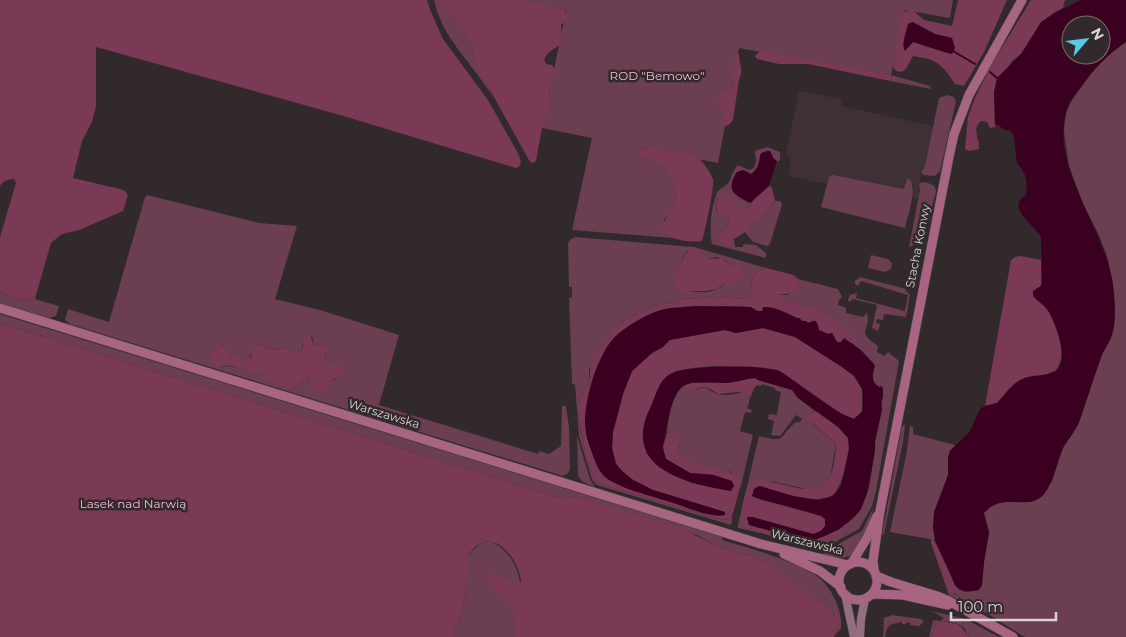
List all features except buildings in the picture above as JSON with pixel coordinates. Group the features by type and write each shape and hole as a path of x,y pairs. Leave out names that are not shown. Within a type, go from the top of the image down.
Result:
{"main road":[{"name":"Stacha Konwy","path":"875,573 873,560 880,511 954,134 977,79 1022,0"},
{"name":"Warszawska","path":"0,308 761,544 849,564"},
{"name":"Stacha Konwy","path":"849,564 859,551 880,511"},
{"name":"Warszawska","path":"761,544 814,567 843,590"},
{"path":"958,607 903,595 868,596 852,599 843,590 840,576 849,564 863,563 875,573 891,582 937,596 992,624 1013,637"},
{"path":"868,596 876,587 875,573"}],"street":[{"path":"843,590 854,637"},
{"path":"860,637 861,619 868,596"}],"shaded area":[{"path":"1081,0 1126,0 1126,42 1111,54 1111,15 1061,15 1061,65 1099,65 1068,106 1063,134 1066,156 1072,177 1101,242 1108,264 1113,285 1114,325 1111,338 1102,355 1079,422 1063,448 1051,483 1045,493 1034,501 1001,502 995,504 984,513 989,532 982,585 979,590 966,591 955,585 935,540 933,527 934,512 948,475 950,451 970,431 980,409 997,403 1011,387 1022,379 1056,371 1060,366 1062,358 1060,340 1054,322 1047,309 1033,296 1033,291 1041,286 1042,282 1041,237 1023,216 1018,205 1020,200 1026,195 1026,178 1017,164 1014,136 1011,131 1005,130 995,123 994,92 997,78 1021,54 1041,22 1054,13"},
{"path":"912,22 935,34 952,38 955,48 952,54 913,42 905,51 904,38 908,24"},
{"path":"799,91 842,99 841,106 933,126 925,166 921,172 918,199 829,177 827,184 788,176 791,160 786,153"},
{"path":"770,151 773,158 777,161 769,186 750,203 733,191 733,178 737,172 743,170 751,174 754,172 761,153"},
{"path":"696,306 751,307 757,311 762,311 763,307 767,307 780,310 808,323 816,321 819,330 828,334 832,333 837,342 841,342 844,338 861,350 874,364 873,380 876,385 883,388 883,397 868,490 861,509 838,530 815,540 806,541 749,525 747,517 813,534 821,531 825,526 825,519 821,516 754,497 752,496 754,489 759,486 793,496 818,500 833,496 841,486 849,449 848,438 838,427 798,398 792,390 755,378 725,383 692,383 685,385 675,396 671,406 663,446 666,459 690,473 714,475 732,481 734,486 731,491 694,483 662,469 650,458 644,444 644,427 660,384 670,374 692,369 742,366 779,371 842,414 854,419 862,412 862,389 854,376 795,337 763,328 736,333 725,330 669,340 663,347 652,353 632,371 623,394 613,432 612,448 616,464 633,480 653,490 725,512 725,515 706,514 635,491 616,484 600,472 586,434 585,425 590,389 604,352 618,334 634,322 665,309"}],"green space":[{"path":"0,0 427,0 443,39 488,100 519,155 521,163 516,168 340,115 96,47 96,106 92,122 82,141 73,178 124,190 128,195 123,211 79,230 62,234 51,243 36,295 27,301 10,297 0,290 0,237 16,183 14,179 10,179 0,186"},
{"path":"434,0 457,19 462,31 472,44 474,59 494,99 445,29"},
{"path":"436,0 521,0 564,10 567,15 561,25 562,38 560,45 549,52 544,59 546,64 552,65 555,69 549,91 549,107 546,120 542,128 536,161 533,163 530,162 480,72 474,59 472,44 456,19 440,8"},
{"name":"ROD \"Bemowo\"","path":"516,0 953,0 950,18 905,10 891,75 739,48 718,163 643,148 643,159 665,167 676,191 675,200 664,220 664,234 672,238 572,230 592,138 542,128 566,11"},
{"path":"958,0 1007,0 984,52 964,86 955,84 942,67 928,59 913,56 906,69 901,72 896,71 893,67 899,28 903,14 906,11 911,10 915,12 924,20 952,26","holes":["913,22 935,34 952,38 926,45 913,42 903,47 908,25"]},
{"path":"1031,0 1065,0 1063,8 1054,13 1021,54 1012,61 994,92 995,127 990,128 987,122 981,121 976,131 979,149 969,151 965,149 968,117 974,100 991,65"},
{"path":"1126,42 1126,637 1025,637 988,614 949,595 948,592 955,595 958,594 957,588 966,592 982,585 989,532 983,513 1000,503 1032,502 1052,482 1063,448 1078,425 1101,355 1111,337 1113,284 1107,256 1084,206 1069,166 1064,131 1066,113 1071,102 1098,65 1111,65 1111,53"},
{"path":"760,51 891,75 892,79 890,81 808,64 779,64 757,59 755,56"},
{"path":"737,52 739,54 741,73 733,120 729,125 725,126 724,114 718,102 718,95 720,92 732,88 735,54"},
{"path":"891,75 930,86 931,89 890,81 892,79"},
{"path":"947,95 954,97 956,102 940,171 935,176 923,175 921,172 925,166 939,98"},
{"path":"767,147 780,152 780,160 777,162 772,154 761,161 751,174 744,170 732,191 748,202 752,202 750,206 743,209 717,198 716,209 719,215 727,217 730,221 721,231 732,240 734,239 735,247 743,247 743,244 756,245 766,253 766,258 712,244 711,219 717,193 729,182 738,165 749,170 754,168 756,161 755,151"},
{"path":"645,148 693,154 702,161 709,172 713,179 713,190 702,241 692,242 664,234 662,226 675,200 676,191 665,167 638,156 641,150"},
{"path":"832,175 904,189 907,179 902,178 910,179 913,190 905,228 821,207 829,177"},
{"path":"765,181 772,188 775,201 761,219 754,221 747,231 734,239 729,246 723,246 720,239 721,231 730,221 727,217 719,215 716,206 718,198 722,193 729,194 743,209 750,206"},
{"path":"922,182 930,183 936,189 936,192 925,233 914,245 909,247 920,190 919,184"},
{"path":"147,195 259,223 297,226 275,299 320,310 399,335 379,405 538,454 539,451 549,454 561,446 562,406 566,406 569,427 570,470 563,476 70,324 65,320 68,309 109,322","holes":["312,336 314,346 323,345 327,362 341,365 342,374 331,382 310,381 308,377 293,389 271,382 266,374 237,367 221,367 221,345 226,346 231,357 238,357 244,362 250,360 250,355 257,344 274,350 284,347 300,352 302,351 302,345"]},
{"path":"775,201 780,201 782,204 770,244 767,246 753,242 745,232 754,221 761,219"},
{"path":"575,237 694,247 766,268 754,274 751,294 745,299 718,297 682,299 671,303 659,304 630,317 612,329 589,369 589,384 583,392 577,407 586,456 595,480 600,484 719,519 731,520 733,517 731,525 597,485 592,480 579,436 575,384 572,384 569,298 572,297 572,287 569,287 568,243","holes":["701,250 708,259 717,257 725,260 731,266 735,266 720,287 708,292 676,287 682,259 687,251"]},
{"path":"694,247 701,250 708,259 722,258 731,266 739,263 744,274 744,280 725,283 717,289 706,291 680,291 675,287 680,264 689,250"},
{"path":"871,255 888,259 892,263 891,269 885,272 868,268"},
{"path":"1021,256 1041,260 1041,286 1033,291 1038,300 1048,310 1055,324 1062,349 1061,357 1055,371 1011,387 997,403 985,406 1011,260"},
{"path":"766,268 794,275 799,280 794,293 778,295 782,300 805,306 831,317 847,328 857,341 855,343 837,342 832,333 826,334 822,332 819,330 818,324 813,321 808,323 787,313 757,311 751,307 727,306 666,309 653,313 619,333 608,345 594,376 587,408 586,435 597,466 644,494 707,513 725,512 653,490 633,480 616,464 612,448 613,432 623,394 632,371 670,340 725,330 736,333 763,328 795,337 854,376 862,389 862,411 854,419 842,414 778,370 713,366 676,371 662,381 658,392 646,453 691,483 731,491 714,475 690,473 666,459 663,447 667,433 672,432 678,441 678,451 684,457 735,475 742,481 731,520 719,519 600,484 595,480 586,456 577,407 583,392 589,384 591,362 612,329 630,317 659,304 671,303 682,299 718,297 745,299 751,294 754,274"},
{"path":"860,277 906,289 910,295 906,317 884,314 883,320 877,319 876,323 880,324 878,331 872,328 877,305 853,299 849,302 850,295 857,293 856,298 905,311 908,295 861,281 858,286 855,284 855,281"},
{"path":"798,279 838,289 842,297 838,305 846,308 846,313 863,317 867,313 868,319 865,333 878,346 877,352 884,356 888,352 899,361 872,506 859,529 824,548 815,549 804,548 765,534 738,528 738,525 759,436 774,439 781,438 790,427 802,419 796,415 780,436 771,435 774,421 768,419 769,414 778,415 781,392 762,384 761,386 755,385 758,384 758,380 793,390 798,398 815,411 812,412 812,424 836,443 831,473 827,482 819,488 810,490 771,481 746,492 741,525 797,542 810,543 845,528 842,527 861,508 870,479 883,388 879,388 873,380 874,364 851,342 838,322 817,311 780,300 777,295 788,295"},
{"path":"0,290 10,297 27,301 36,295 35,299 59,306 56,316 49,318 0,303"},
{"path":"0,314 722,537 722,540 795,564 817,576 827,586 838,607 841,628 835,636 838,626 834,614 816,599 752,556 714,545 697,535 580,497 566,498 554,496 0,323"},
{"name":"Lasek nad Narwią","path":"0,323 554,496 566,498 580,497 683,529 714,545 752,556 770,566 830,609 838,621 834,637 516,637 512,609 493,589 486,576 494,573 514,583 521,582 520,575 508,553 496,543 488,541 479,544 467,556 467,580 463,610 452,637 0,637"},
{"path":"310,334 314,346 323,345 327,349 325,356 327,362 341,365 344,368 342,375 334,379 326,389 318,392 311,389 308,377 293,389 273,383 265,374 232,366 215,366 211,358 216,349 226,345 231,357 238,356 244,362 250,360 252,350 257,344 274,350 284,347 300,352 302,351 304,338"},
{"path":"755,378 758,380 758,384 750,393 746,394 739,392 718,394 702,387 691,391 685,388 685,384 692,383 729,383"},
{"path":"685,384 685,386 696,390 706,388 722,395 737,394 754,387 748,407 746,408 752,410 751,413 745,412 740,431 753,435 741,486 731,472 690,462 678,451 679,444 672,432 667,433 672,407 677,394"},
{"path":"816,411 839,427 848,438 849,451 846,467 834,494 820,499 807,499 760,486 754,489 752,496 761,500 822,515 825,519 825,526 821,531 813,534 747,517 749,525 760,528 823,537 842,527 845,528 844,530 826,541 811,544 780,538 741,525 746,493 749,485 754,481 760,479 803,489 814,489 823,485 829,477 834,464 836,443 807,419 808,414"},
{"path":"905,425 884,534 882,535 902,426"},
{"path":"910,426 913,427 913,434 955,445 950,451 948,458 948,475 933,527 935,540 890,532 906,456"},
{"path":"577,436 590,479 595,487 583,482 578,476"},
{"path":"874,507 869,523 854,553 843,558 823,555 824,552 862,531"},
{"path":"933,538 959,591 958,594 948,592 931,543"},
{"path":"491,541 512,560 517,571 522,596 521,637 452,637 463,610 467,580 467,556 481,543"},
{"path":"931,611 965,619 999,637 969,637 963,627 955,623 943,621 936,622 933,637 929,637 933,621 941,621 944,618"},
{"path":"892,615 921,619 924,622 919,626 910,625 907,622 902,624 900,621 889,627 885,637 883,637 884,618"},
{"path":"936,622 958,624 969,637 933,637"}],"waterway":[{"path":"953,51 975,64"},
{"path":"990,72 997,78"}]}
